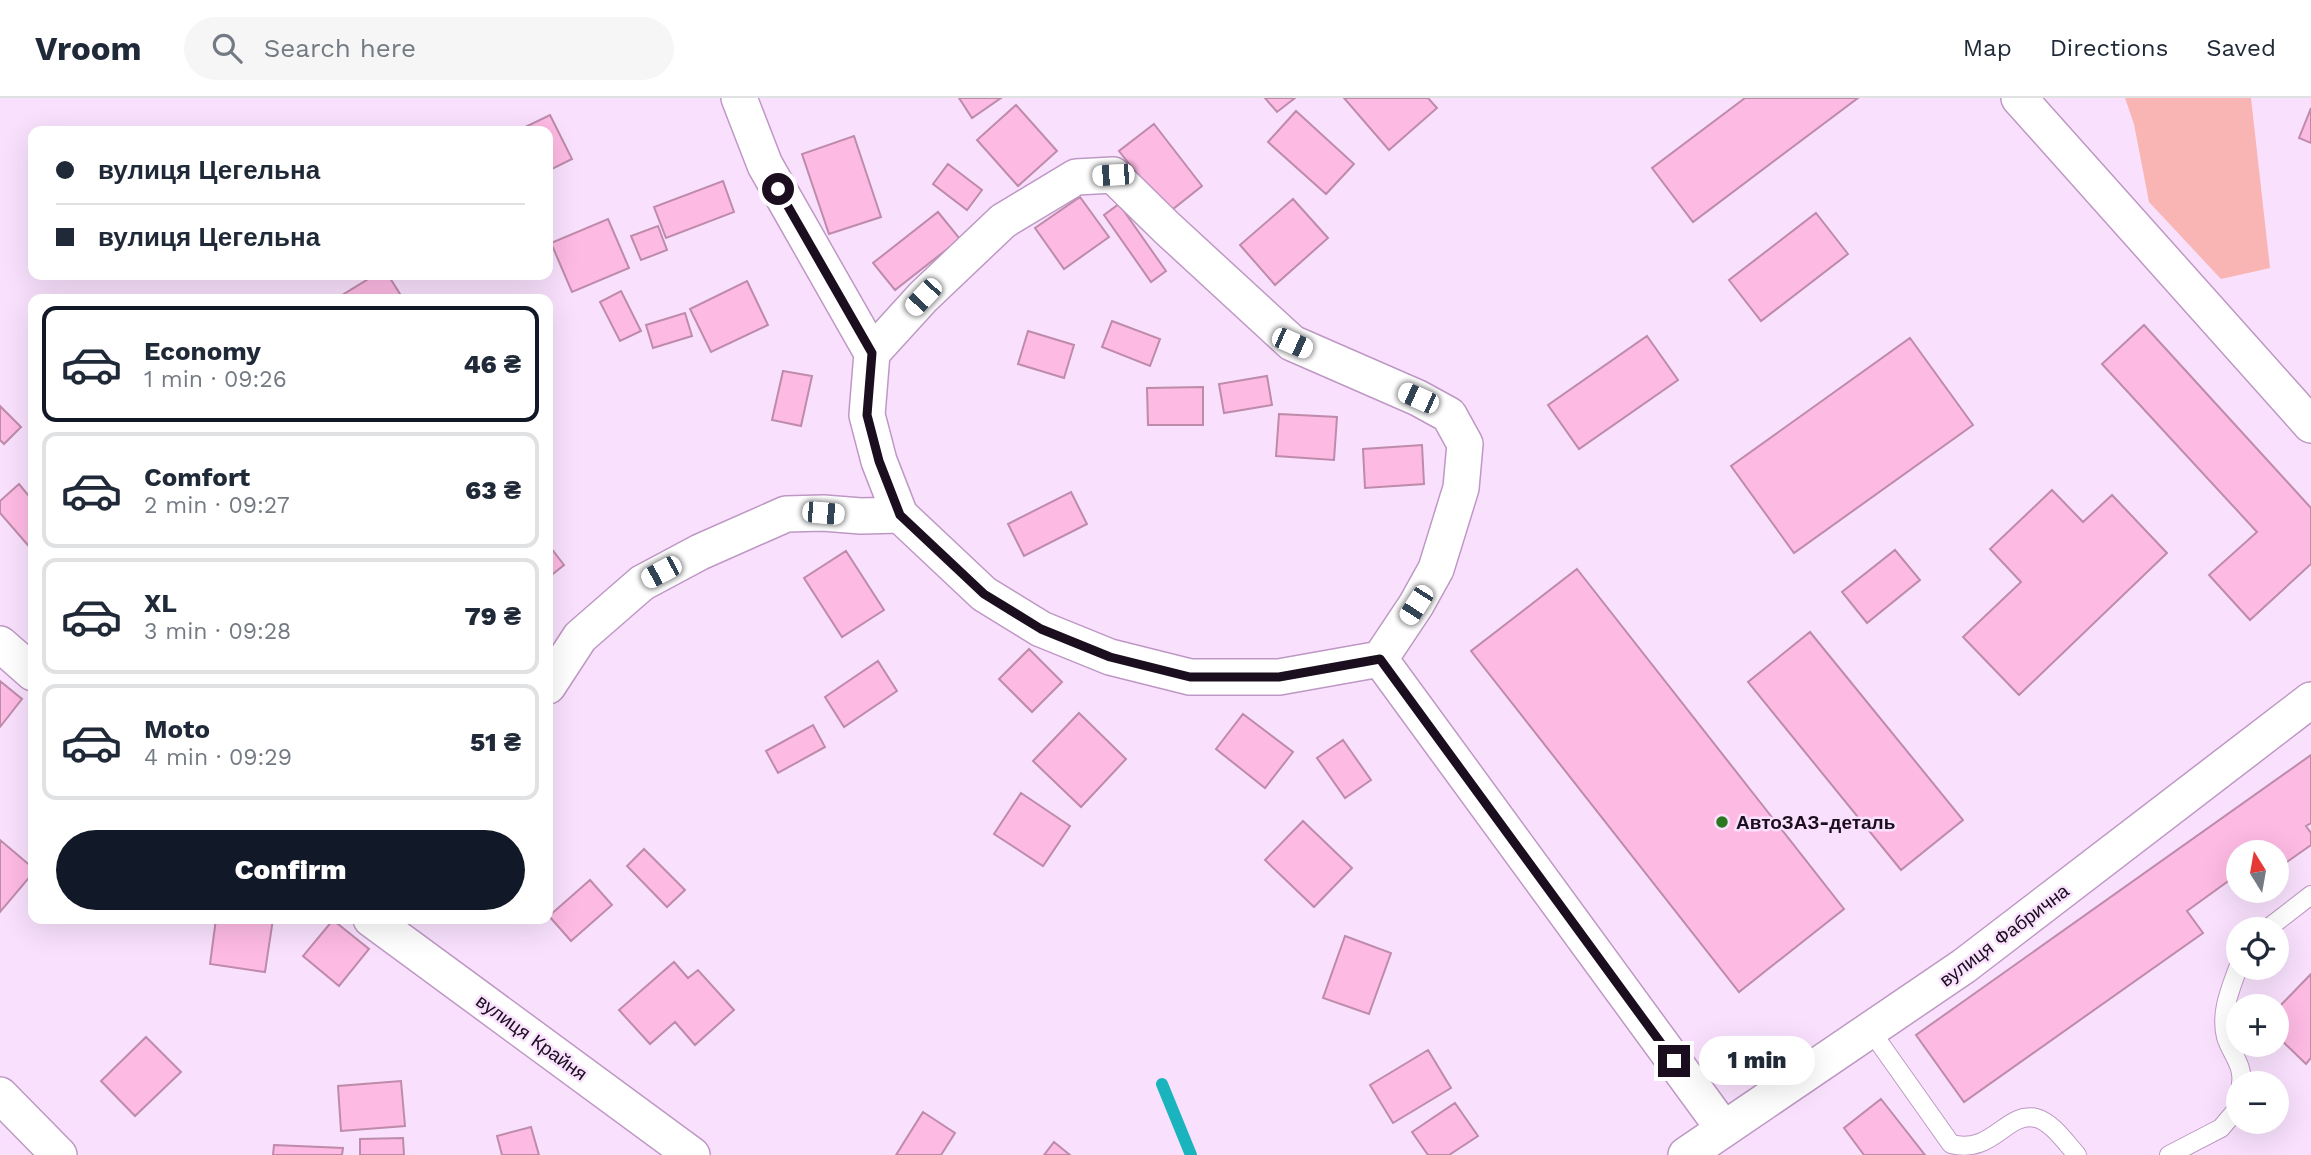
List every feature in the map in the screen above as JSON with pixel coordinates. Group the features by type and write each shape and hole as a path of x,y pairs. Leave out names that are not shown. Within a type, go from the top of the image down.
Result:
{"street":[{"path":"739,98 765,165 872,353 867,415 879,461 900,515 984,594 1041,629 1110,657 1190,677 1279,677 1380,659 1436,569 1461,488 1465,444 1449,415 1418,398 1292,343 1113,175 1076,177 1003,221 923,297 872,353"},
{"path":"2019,98 2311,425"},
{"path":"553,678 580,637 642,583 700,552 786,514 900,515"},
{"path":"0,644 28,669"},
{"path":"1380,659 1723,1128"},
{"name":"вулиця Фабрична","path":"1686,1155 1964,966 2311,699"},
{"name":"вулиця Крайня","path":"383,924 692,1155"},
{"path":"0,1095 58,1155"}],"lane":[{"path":"2283,917 2311,895"},
{"path":"2234,980 2225,1004 2226,1035 2242,1071"},
{"path":"1871,1031 1951,1144 1963,1149 1980,1147 2021,1119 2035,1118 2048,1125 2077,1155"},
{"path":"2169,1155 2221,1128 2226,1122"}],"shaded area":[{"path":"2125,98 2251,98 2270,268 2221,279 2149,202 2134,124"}],"building":[{"path":"959,98 1001,98 972,118"},
{"path":"1265,98 1295,98 1277,112"},
{"path":"1344,98 1428,98 1437,108 1389,150"},
{"path":"1745,98 1858,98 1693,222 1652,168"},
{"path":"1016,105 1057,151 1018,186 977,140"},
{"path":"2311,108 2311,143 2299,138"},
{"path":"1296,111 1354,164 1326,194 1268,142"},
{"path":"550,115 572,159 553,168 553,126 527,126"},
{"path":"1154,124 1202,186 1168,213 1119,151"},
{"path":"854,136 881,217 829,234 802,154"},
{"path":"948,164 982,190 967,210 933,184"},
{"path":"723,181 734,212 666,238 654,207"},
{"path":"1080,197 1109,237 1064,269 1035,228"},
{"path":"1293,199 1328,238 1275,285 1240,245"},
{"path":"1119,204 1166,271 1151,282 1104,215"},
{"path":"938,212 960,239 895,290 873,263"},
{"path":"1816,213 1848,254 1761,321 1729,280"},
{"path":"608,219 629,268 572,292 553,242"},
{"path":"658,226 667,250 641,260 631,236"},
{"path":"367,280 391,280 400,294 344,294"},
{"path":"747,281 768,325 711,352 690,309"},
{"path":"621,291 641,331 620,341 600,302"},
{"path":"685,313 692,336 653,348 646,325"},
{"path":"1112,321 1160,339 1150,366 1102,347"},
{"path":"2144,325 2311,508 2311,564 2250,620 2209,575 2257,532 2102,364"},
{"path":"1028,331 1074,345 1064,378 1018,364"},
{"path":"1647,336 1678,380 1579,449 1548,405"},
{"path":"1910,338 1973,425 1794,553 1731,466"},
{"path":"783,371 812,376 801,426 772,420"},
{"path":"1267,376 1272,405 1224,413 1219,384"},
{"path":"1203,387 1203,425 1148,425 1147,388"},
{"path":"0,406 21,427 4,444 0,440"},
{"path":"1279,414 1337,417 1334,460 1276,456"},
{"path":"1422,445 1424,484 1365,488 1363,449"},
{"path":"19,484 28,495 28,545 0,513 0,501"},
{"path":"2052,490 2083,522 2112,495 2167,553 2019,695 1963,637 2021,582 1990,549"},
{"path":"1071,492 1087,524 1024,556 1008,524"},
{"path":"1895,550 1920,580 1867,623 1842,592"},
{"path":"553,551 564,565 553,574"},
{"path":"846,551 884,610 842,637 804,578"},
{"path":"1577,569 1844,909 1739,992 1471,651"},
{"path":"1810,632 1963,820 1901,870 1748,682"},
{"path":"1029,649 1062,682 1032,712 999,679"},
{"path":"878,661 897,691 844,727 825,697"},
{"path":"0,681 22,699 0,727"},
{"path":"1079,713 1126,759 1081,807 1033,761"},
{"path":"1243,714 1293,752 1265,788 1216,749"},
{"path":"813,725 825,747 778,773 766,751"},
{"path":"1343,740 1371,780 1345,798 1317,758"},
{"path":"2311,755 2311,823 2306,826 2311,833 2311,845 2289,861 2289,840 2226,840 2226,883 2187,911 2203,933 1964,1102 1916,1035"},
{"path":"1021,793 1070,826 1043,866 994,834"},
{"path":"1303,821 1352,868 1314,907 1265,860"},
{"path":"0,840 28,864 28,879 0,912"},
{"path":"644,849 685,890 667,907 627,866"},
{"path":"590,880 612,905 571,941 553,921 553,912"},
{"path":"215,924 272,924 265,972 210,964"},
{"path":"330,924 338,924 369,949 339,986 303,956"},
{"path":"1345,936 1391,953 1369,1014 1323,998"},
{"path":"674,962 688,978 698,970 734,1010 695,1045 675,1022 650,1044 619,1010"},
{"path":"2311,974 2311,1058 2306,1064 2289,1048 2289,997"},
{"path":"146,1037 181,1072 135,1116 101,1081"},
{"path":"1428,1050 1451,1088 1393,1123 1370,1085"},
{"path":"401,1081 405,1126 341,1131 338,1086"},
{"path":"1881,1099 1925,1155 1864,1155 1844,1128"},
{"path":"1455,1103 1478,1136 1449,1155 1428,1155 1412,1132"},
{"path":"923,1112 955,1133 941,1155 896,1155"},
{"path":"531,1127 539,1155 502,1155 497,1136"},
{"path":"403,1138 404,1155 360,1155 360,1139"},
{"path":"1054,1142 1070,1155 1044,1155"},
{"path":"274,1145 343,1148 342,1155 273,1155"}],"waterway":[{"path":"1162,1084 1191,1155"}],"place":[{"name":"АвтоЗАЗ-деталь","path":"1722,822"}],"route":[{"path":"778,189 872,353 867,415 879,461 900,515 944,558 984,594 1041,629 1110,657 1190,677 1279,677 1380,659 1674,1061"}]}
